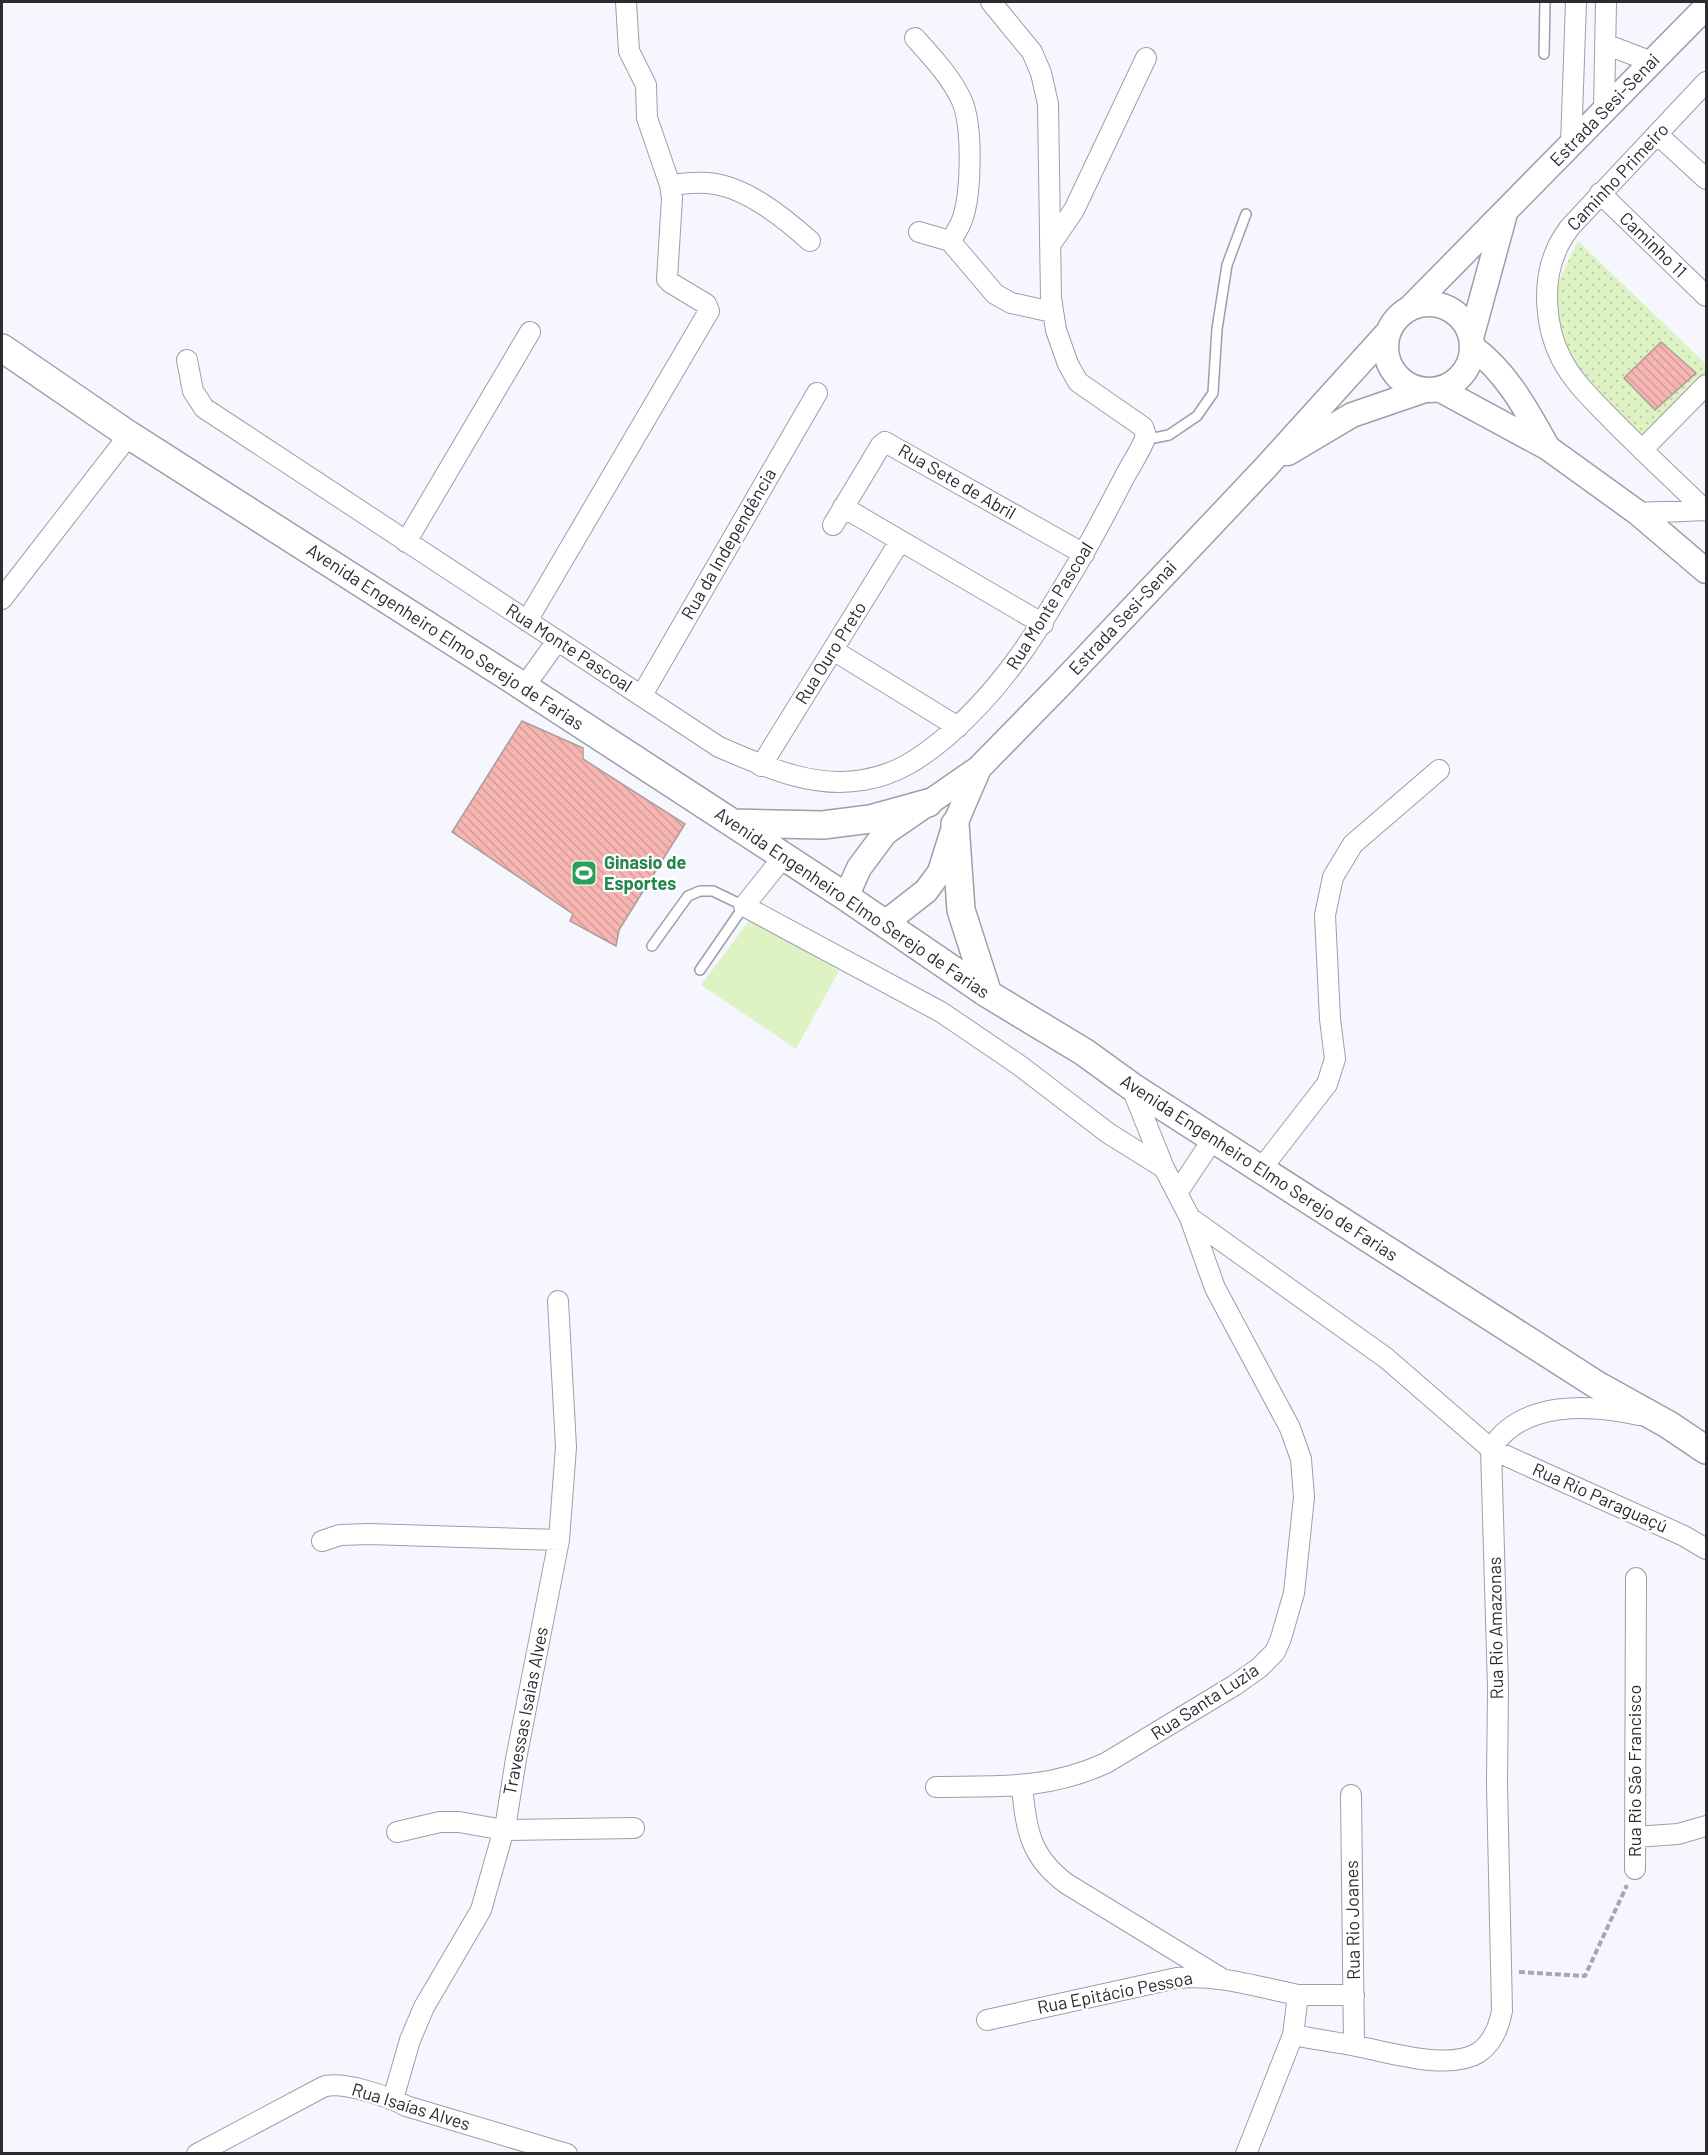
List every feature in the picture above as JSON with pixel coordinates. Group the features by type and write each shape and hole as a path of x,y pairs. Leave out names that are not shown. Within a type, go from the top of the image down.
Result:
{"main road":[{"name":"Avenida Engenheiro Elmo Serejo de Farias","path":"2,348 129,435 784,856 988,994 1084,1052 1131,1086 1597,1385 1661,1420 1707,1450"},
{"path":"733,823 823,825 870,819 928,803"},
{"path":"955,824 961,910 988,994"}],"street":[{"path":"527,621 709,311 706,304 667,279 672,198 670,185 647,118 646,85 629,51 626,2"},
{"path":"992,2 1026,42 1041,73 1048,104 1052,312 1061,347 1073,375 1084,387 1143,427 1146,431 1144,440"},
{"path":"1571,144 1576,2"},
{"path":"1604,110 1606,2"},
{"name":"Estrada Sesi-Senai","path":"1411,307 1707,7"},
{"path":"915,38 946,72 962,100 966,113 969,132 968,188 961,224 950,241"},
{"path":"1605,44 1652,62"},
{"path":"1050,245 1074,210 1146,58"},
{"name":"Caminho Primeiro","path":"1706,511 1581,387 1561,358 1552,334 1547,304 1548,275 1556,251 1570,227 1707,82"},
{"path":"1657,134 1707,178"},
{"path":"670,185 708,183 735,189 782,216 810,241"},
{"name":"Caminho 11","path":"1600,193 1707,296"},
{"name":"Estrada Sesi-Senai","path":"1472,342 1505,214"},
{"path":"919,232 950,241 995,294 1011,303 1052,312"},
{"path":"1548,448 1520,399 1472,342 1463,321 1448,308 1436,304 1411,307 1394,322 1386,344 1387,358 1392,370 1401,380 1412,387 1432,389 1548,448 1638,513 1707,571"},
{"path":"406,542 530,332"},
{"name":"Estrada Sesi-Senai","path":"846,897 859,868 885,833 979,768 1266,467 1389,332"},
{"path":"1432,389 1459,378 1471,358 1472,342"},
{"name":"Rua Monte Pascoal","path":"187,360 193,391 204,408 719,747 761,765 808,778 835,781 861,781 906,767 958,727 997,687 1043,624 1144,440"},
{"path":"1642,450 1707,385"},
{"name":"Estrada Sesi-Senai","path":"1266,467 1352,415 1432,389"},
{"name":"Rua da Independência","path":"642,695 817,393"},
{"path":"2,599 129,435"},
{"name":"Rua Sete de Abril","path":"833,525 885,442 1083,554"},
{"path":"843,507 1043,624"},
{"path":"1638,513 1706,511"},
{"name":"Rua Ouro Preto","path":"761,765 900,541"},
{"path":"524,687 557,641"},
{"path":"833,650 958,727"},
{"name":"Estrada Sesi-Senai","path":"885,923 927,891 940,872 955,824 979,768"},
{"path":"1261,1169 1327,1084 1335,1059 1330,1019 1325,915 1333,877 1353,844 1439,770"},
{"path":"784,856 744,906 941,1012 1019,1065 1108,1133 1164,1168"},
{"path":"1131,1086 1164,1168 1177,1193 1213,1139"},
{"name":"Rua Santa Luzia","path":"936,1787 1022,1786 1087,1772 1126,1753 1235,1685 1259,1668 1275,1652 1281,1638 1294,1593 1300,1545 1304,1497 1301,1459 1290,1428 1215,1288 1190,1218 1177,1193"},
{"path":"1190,1218 1386,1358 1491,1449 1507,1429 1530,1417 1547,1412 1577,1407 1598,1407 1661,1420"},
{"name":"Travessas Isaias Alves","path":"393,2099 410,2040 424,2007 481,1910 504,1830 559,1540 566,1447 558,1301"},
{"name":"Rua Rio Paraguaçú","path":"1491,1449 1707,1549"},
{"name":"Rua Rio Amazonas","path":"1293,2035 1412,2057 1453,2060 1478,2052 1487,2045 1499,2027 1502,2011 1497,1784 1498,1688 1491,1449"},
{"path":"322,1541 340,1536 369,1534 559,1540"},
{"name":"Rua Rio São Francisco","path":"1635,1869 1636,1578"},
{"path":"1022,1786 1029,1838 1036,1853 1052,1874 1221,1978"},
{"name":"Rua Rio Joanes","path":"1352,1795 1354,2045"},
{"path":"398,1832 440,1822 459,1822 504,1830 634,1828"},
{"path":"1635,1837 1678,1834 1707,1826"},
{"name":"Rua Epitácio Pessoa","path":"987,2020 1177,1978 1202,1976 1298,1995 1354,1995"},
{"path":"1246,2154 1293,2035 1298,1995"},
{"name":"Rua Isaías Alves","path":"198,2154 329,2085 341,2085 393,2099 406,2106 567,2154"}],"lane":[{"path":"1544,54 1545,2"},
{"path":"1144,440 1169,435 1197,416 1214,393 1217,329 1227,265 1246,214"},
{"path":"652,946 688,897 700,891 713,891 744,906 700,970"}],"path":[{"name":"Rua Rio São Francisco","path":"1500,1971 1585,1976 1635,1869"}],"green space":[{"path":"1578,241 1706,364 1706,372 1642,439 1566,358 1556,309 1559,280"},
{"path":"752,917 839,971 796,1049 701,985"}],"building":[{"path":"1661,342 1696,373 1655,410 1624,378"},
{"name":"Ginasio de Esportes","path":"522,721 583,748 583,759 685,824 619,930 616,946 570,921 573,914 452,832"}],"place":[{"name":"Ginasio de Esportes","path":"584,873"}]}
